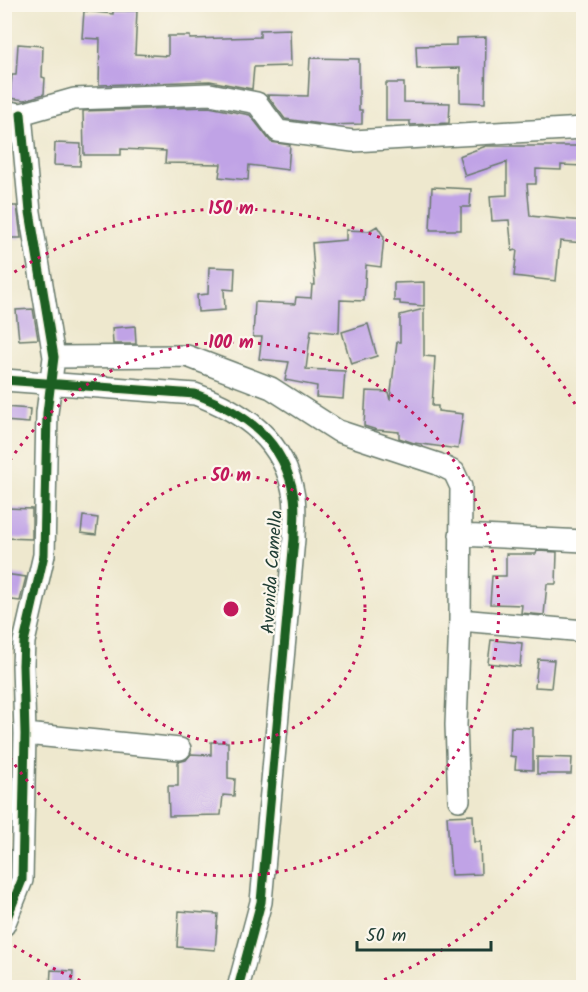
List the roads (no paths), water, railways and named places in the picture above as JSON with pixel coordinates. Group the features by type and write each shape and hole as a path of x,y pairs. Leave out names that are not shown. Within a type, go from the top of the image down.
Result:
{"street":[{"path":"4,925 22,880 25,734 14,664 14,641 44,555 47,413 54,357 13,112 74,99 210,94 257,103 278,131 353,141 584,129"},
{"path":"54,357 187,356 271,388 338,431 438,464 454,472 461,487 460,621 456,725 459,800"},
{"name":"Avenida Camella","path":"4,380 195,394 223,404 249,419 270,442 283,465 294,496 294,539 261,902 238,987"},
{"path":"460,535 584,541"},
{"path":"460,621 584,631"},
{"path":"25,734 180,749"}]}
